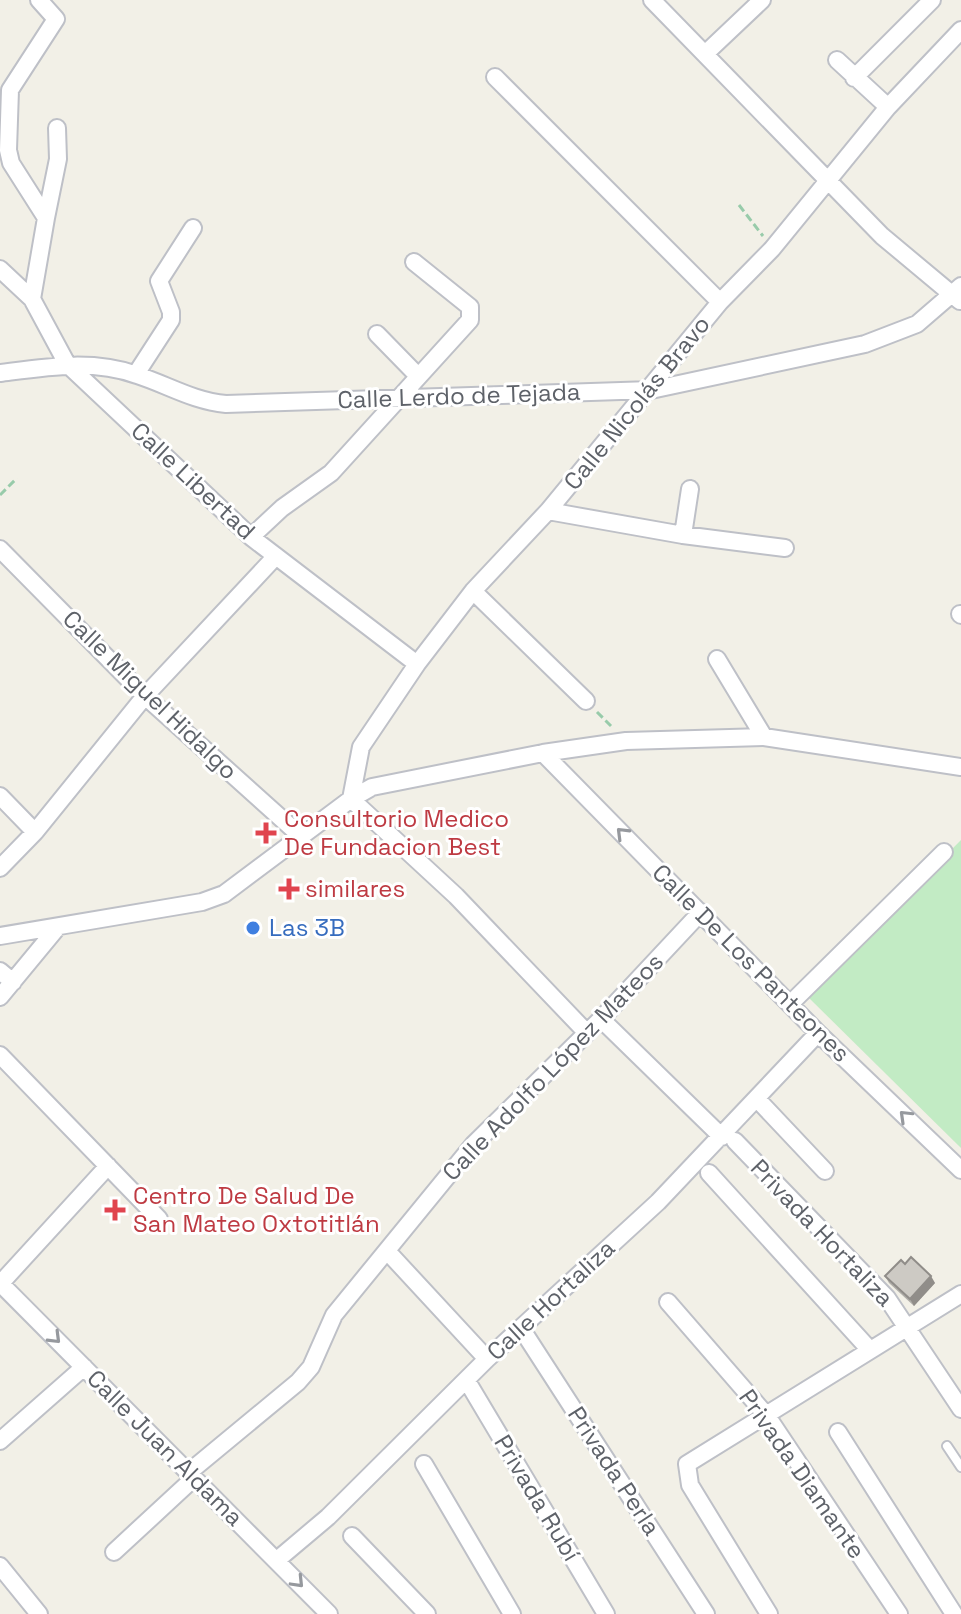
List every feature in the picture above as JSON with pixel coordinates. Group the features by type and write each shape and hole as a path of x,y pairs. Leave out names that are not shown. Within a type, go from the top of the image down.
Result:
{"street":[{"path":"39,0 56,19 10,90 8,150 11,163 46,218"},
{"path":"706,53 762,0"},
{"path":"854,78 932,0"},
{"path":"657,1 915,267 959,294"},
{"name":"Calle Nicolás Bravo","path":"351,799 361,747 417,664 473,591 548,511 651,390 720,302 772,249 888,107 961,30"},
{"path":"837,60 888,107"},
{"path":"0,75 10,90"},
{"path":"495,77 720,302"},
{"path":"32,299 58,159 57,128"},
{"path":"136,374 170,325 171,312 159,281 193,228"},
{"path":"251,537 282,508 331,473 467,324 472,311 414,262"},
{"name":"Calle Libertad","path":"0,269 32,299 67,364 251,537 417,664"},
{"name":"Calle Lerdo de Tejada","path":"0,373 67,364 136,374 183,395 226,404 651,390 865,344 917,324 959,294"},
{"path":"377,334 418,376"},
{"path":"683,535 690,489"},
{"path":"548,511 683,535 785,548"},
{"name":"Calle Miguel Hidalgo","path":"0,549 145,696 303,838"},
{"path":"0,868 35,832 145,696 276,556"},
{"path":"473,591 586,701"},
{"path":"717,659 764,737"},
{"path":"0,936 213,898 245,881 351,799 385,784 543,753 626,741 764,737 961,767"},
{"name":"Calle De Los Panteones","path":"543,753 818,1033 961,1170"},
{"path":"0,796 35,832"},
{"path":"351,799 456,896 587,1033"},
{"path":"790,1004 944,852"},
{"name":"Calle Adolfo López Mateos","path":"114,1552 191,1475 298,1382 311,1367 334,1315 473,1145 601,1019 701,912"},
{"path":"0,997 6,976 57,928"},
{"name":"Privada Hortaliza","path":"601,1019 728,1139 887,1298 961,1409"},
{"name":"Calle Hortaliza","path":"277,1560 328,1517 487,1359 728,1139 818,1033"},
{"path":"0,1055 159,1219"},
{"name":"Privada Hortaliza","path":"758,1100 825,1171"},
{"path":"0,1284 108,1166"},
{"path":"709,1173 869,1349"},
{"path":"387,1251 487,1359"},
{"name":"Calle Juan Aldama","path":"0,1284 329,1614"},
{"path":"769,1614 690,1485 687,1464 961,1294"},
{"name":"Privada Diamante","path":"668,1302 767,1416 899,1614"},
{"name":"Privada Perla","path":"521,1328 706,1614"},
{"path":"0,1441 84,1367"},
{"name":"Privada Rubí","path":"467,1381 606,1614"},
{"path":"838,1432 954,1614"},
{"path":"424,1464 512,1614"},
{"path":"352,1536 427,1614"},
{"path":"0,1566 39,1614"}],"lane":[{"path":"947,1446 961,1467"}],"path":[{"path":"739,205 772,249"},
{"path":"0,495 17,478"},
{"path":"586,701 626,741"}],"green space":[{"path":"961,840 961,1148 807,996"}],"building":[{"path":"911,1257 931,1276 910,1299 885,1276 901,1260 905,1264"}],"place":[{"name":"Consultorio Medico De Fundacion Best","path":"266,833"},
{"name":"similares","path":"289,889"},
{"name":"Las 3B","path":"253,928"},
{"name":"Centro De Salud De San Mateo Oxtotitlán","path":"115,1210"}]}
